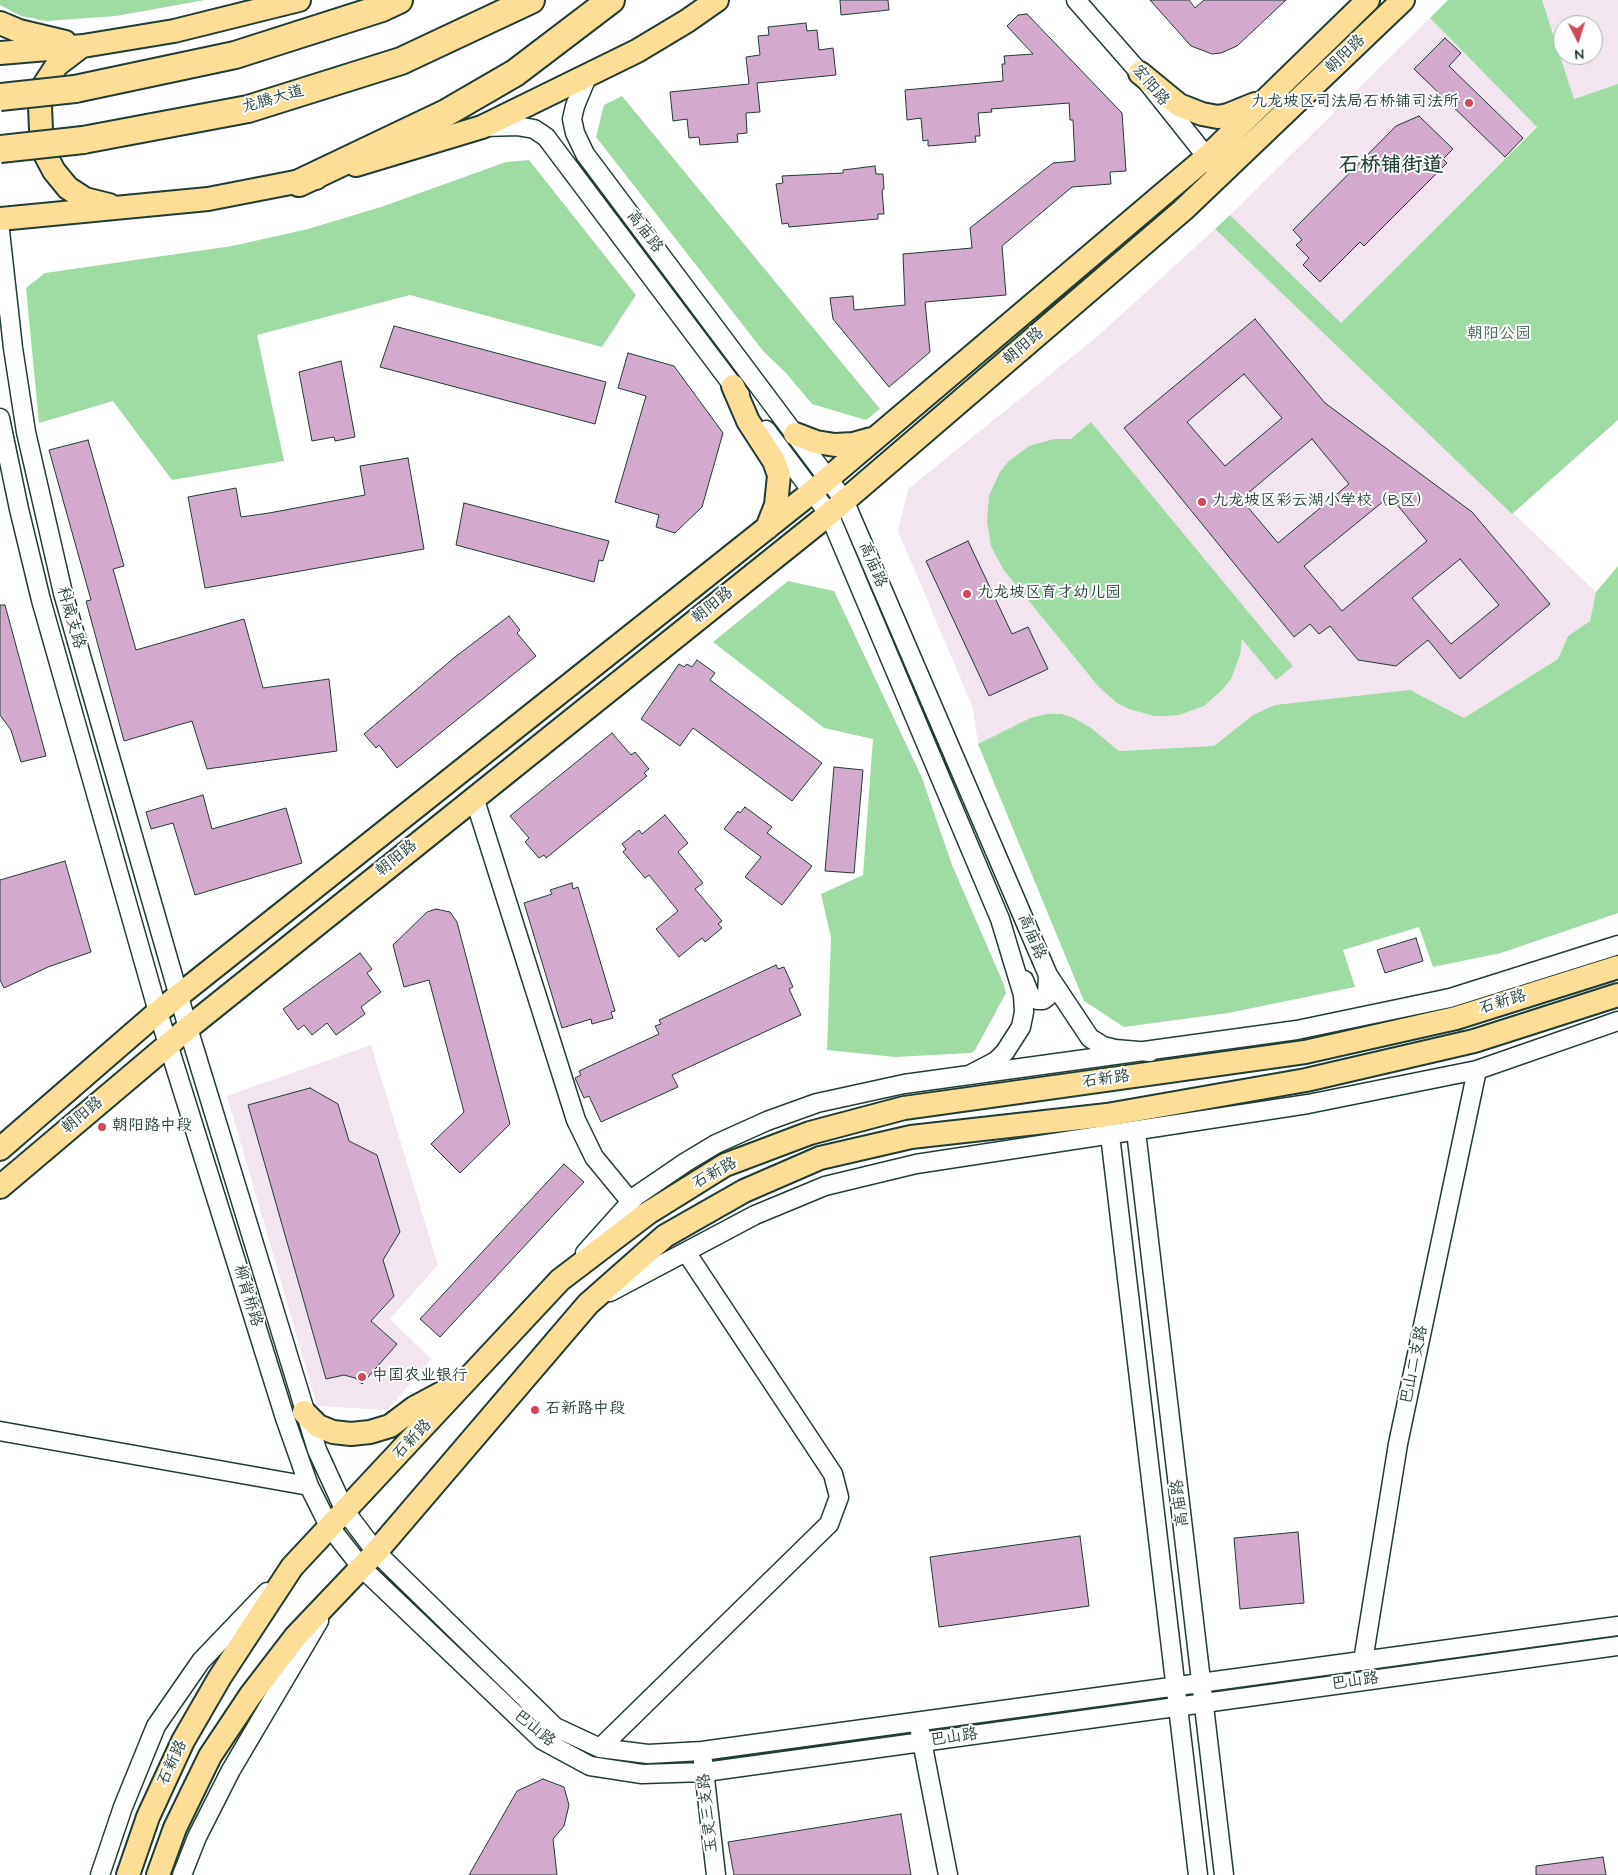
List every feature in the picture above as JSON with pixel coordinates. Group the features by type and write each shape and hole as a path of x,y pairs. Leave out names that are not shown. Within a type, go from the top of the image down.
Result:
{"highway":[{"path":"0,97 75,89 235,55 382,8 399,0"},
{"name":"龙腾大道","path":"0,149 83,140 257,106 401,60 531,0"},
{"path":"299,183 446,113 481,93 515,73 612,0"}],"main road":[{"path":"0,54 83,46 174,31 300,0"},
{"path":"0,219 208,199 299,183 482,127 637,51 717,0"},
{"name":"朝阳路","path":"0,1149 158,1012 820,485 1208,156 1368,0"},
{"name":"朝阳路","path":"0,1187 188,1028 836,507 1175,217 1403,0"},
{"path":"0,23 19,31 83,46"},
{"path":"83,46 57,65 44,85 40,122 45,154 54,171 68,188 85,199 117,208"},
{"path":"1140,73 1180,105 1210,116 1238,112 1269,96"},
{"path":"733,386 748,421 774,461 779,475 776,505 767,528"},
{"path":"795,434 816,442 834,445 852,444 872,439"},
{"name":"石新路","path":"128,1875 148,1817 183,1741 220,1677 292,1567 560,1280 648,1213 725,1165 810,1133 904,1108 1305,1052 1456,1018 1618,967"},
{"name":"石新路","path":"158,1875 175,1828 210,1756 250,1696 296,1636 369,1560 588,1304 664,1236 744,1191 820,1158 911,1136 1107,1115 1306,1080 1474,1040 1618,995"},
{"path":"304,1412 318,1426 333,1432 351,1434 370,1432 390,1426 414,1408 471,1377"}],"street":[{"name":"宏阳路","path":"1076,0 1140,73 1221,174"},
{"name":"高庙路","path":"587,77 575,106 572,120 575,133 585,154 795,434 820,485"},
{"name":"高庙路","path":"482,127 517,126 534,129 546,137 733,386 820,485 836,507 1048,975 1090,1038 1103,1046 1115,1049 1150,1052"},
{"name":"科威支路","path":"0,231 15,358 41,504 62,593 179,997"},
{"name":"科威支路","path":"0,418 41,600 158,1012"},
{"name":"高庙路","path":"836,507 1000,919 1023,995 1024,1012 1021,1027 1005,1052 996,1061 969,1075"},
{"path":"474,797 576,1120 594,1157 631,1202"},
{"path":"1000,919 1030,995 1038,1000 1047,997 1048,975"},
{"path":"560,1280 631,1202 686,1162 716,1144 767,1121 818,1103 860,1092 969,1075 1150,1052 1297,1030 1450,998 1618,945"},
{"name":"柳背桥路","path":"179,997 304,1412 330,1482 337,1518"},
{"name":"柳背桥路","path":"158,1012 170,1043 285,1418 309,1486 337,1518 369,1560"},
{"path":"588,1304 755,1215 825,1186 916,1164 1308,1104 1477,1070 1618,1021"},
{"name":"巴山二支路","path":"1362,1661 1398,1444 1477,1070"},
{"name":"高庙路","path":"1136,1131 1224,1875"},
{"name":"高庙路","path":"1110,1135 1198,1875"},
{"path":"600,1748 829,1524 839,1498 833,1474 686,1252"},
{"path":"0,1431 309,1486"},
{"name":"巴山路","path":"369,1560 555,1727 600,1748 648,1754 702,1751 1618,1626"},
{"name":"巴山路","path":"369,1560 542,1740 590,1766 642,1774 705,1772 1618,1646"},
{"path":"100,1875 123,1807 156,1726 201,1661 292,1567"},
{"path":"182,1875 196,1837 231,1770 332,1598"},
{"path":"918,1722 948,1875"},
{"name":"玉灵三支路","path":"702,1751 716,1875"}],"shaded area":[{"path":"1542,0 1618,0 1618,84 1574,99 1563,65 1603,65 1603,15 1553,15 1553,34"},
{"path":"1430,18 1537,126 1340,324 1230,215"},
{"name":"九龙坡区彩云湖小学校（B区）","path":"1215,229 1596,592 1590,621 1568,636 1558,659 1464,718 1410,690 1253,715 1214,746 1119,751 1090,727 1062,714 1046,714 1030,718 978,744 973,708 898,531 908,489 1099,335"},
{"path":"371,1045 438,1265 390,1319 431,1359 388,1410 317,1406 227,1096"}],"green space":[{"path":"0,0 205,0 116,16 47,21 21,16 0,5"},
{"name":"朝阳公园","path":"1448,0 1542,0 1553,34 1553,65 1563,65 1574,99 1618,84 1618,420 1512,514 1215,229 1230,215 1341,323 1537,127 1430,18"},
{"path":"622,96 880,409 866,420 812,404 786,373 764,352 596,137 604,105"},
{"path":"529,160 636,295 602,347 410,295 257,335 284,461 172,480 113,401 39,423 26,288 45,273 232,246 308,229 381,207 506,162"},
{"path":"1091,422 1293,666 1276,680 1242,639 1240,655 1231,679 1204,706 1179,715 1166,716 1154,716 1129,709 1117,703 1098,686 1003,569 991,546 987,521 989,496 1000,472 1008,462 1029,446 1054,439 1071,439"},
{"path":"1618,566 1618,913 1501,953 1433,967 1419,927 1343,950 1355,987 1228,1013 1124,1027 1084,1001 978,744 1030,718 1046,714 1062,714 1090,727 1119,751 1214,746 1253,715 1275,705 1410,690 1464,718 1558,659 1568,636 1590,621 1596,592"},
{"path":"788,581 834,591 922,778 952,865 1004,985 1006,993 975,1050 971,1053 895,1057 827,1050 831,938 821,894 863,875 873,739 824,728 713,642"}],"building":[{"path":"840,0 888,0 889,10 841,15"},
{"path":"1150,0 1189,0 1195,8 1204,0 1286,0 1237,46 1221,53 1212,54 1191,46"},
{"path":"1027,14 1122,113 1126,171 1110,172 1111,184 1072,187 1002,246 1006,295 925,302 930,352 889,387 833,319 830,298 853,296 854,310 905,305 903,254 972,248 970,228 1053,163 1075,161 1073,120 1070,120 1069,103 991,109 992,112 978,113 980,136 975,136 976,142 928,146 928,140 923,141 921,118 907,120 905,90 1003,81 1002,64 1005,64 1004,56 1033,54 1007,26 1018,15"},
{"path":"806,23 807,31 817,30 819,50 833,48 836,75 757,83 760,112 746,113 747,133 737,134 738,142 700,145 699,137 689,138 687,119 673,121 670,92 749,84 746,57 760,55 758,36 769,35 768,27"},
{"name":"九龙坡区司法局石桥铺司法所","path":"1445,38 1461,53 1449,66 1523,138 1505,157 1414,69"},
{"path":"1419,116 1453,149 1443,159 1447,163 1364,246 1360,242 1320,282 1303,265 1309,258 1296,245 1302,240 1293,230 1396,126"},
{"path":"875,166 876,174 883,174 884,189 882,190 884,214 878,214 878,219 789,227 788,223 782,224 776,184 783,183 782,176 843,173 843,170"},
{"path":"1255,319 1325,403 1472,512 1550,604 1460,679 1428,640 1396,666 1358,660 1330,626 1319,634 1310,624 1294,637 1124,428","holes":["1244,374 1282,418 1225,466 1187,422","1312,439 1349,484 1278,543 1241,499","1390,496 1427,541 1342,611 1304,566","1460,559 1499,605 1451,644 1412,598"]},
{"path":"394,326 606,382 595,424 380,367"},
{"path":"628,353 674,366 723,433 702,507 675,533 656,527 659,515 615,502 646,396 618,388"},
{"path":"341,361 355,437 335,441 334,437 312,441 299,372"},
{"path":"88,440 124,566 113,569 136,650 244,619 263,688 329,679 337,751 207,769 192,721 124,741 86,601 91,600 49,450"},
{"path":"408,458 424,549 205,588 188,497 236,488 241,517 269,513 365,495 360,466"},
{"path":"464,503 609,541 603,561 599,560 594,582 456,545"},
{"name":"九龙坡区育才幼儿园","path":"968,541 1012,634 1028,627 1048,669 989,696 926,561"},
{"path":"0,605 5,605 46,756 21,762 11,730 0,715"},
{"path":"509,616 520,630 517,633 536,656 397,768 379,745 376,748 364,734 455,657"},
{"path":"697,660 715,673 710,680 822,763 792,801 693,728 680,746 641,719 679,664 684,667 687,664 692,667"},
{"path":"612,733 631,755 635,752 649,769 644,773 647,776 546,858 544,855 539,858 525,842 529,838 510,816"},
{"path":"834,767 863,770 854,873 825,871"},
{"path":"203,795 212,829 286,808 302,863 195,895 173,823 151,829 146,812"},
{"path":"745,807 772,827 767,833 812,866 782,905 745,877 761,857 724,829 738,811 740,813"},
{"path":"665,815 688,843 678,852 703,883 695,889 722,921 718,924 722,928 705,942 702,938 679,957 656,929 678,911 649,875 645,878 623,852 626,849 622,844 639,830 642,834"},
{"path":"65,861 91,952 48,967 4,988 0,980 0,880"},
{"path":"572,883 573,889 578,887 615,1011 611,1012 613,1018 592,1024 591,1019 562,1028 524,903 552,894 550,890"},
{"path":"436,909 450,912 457,922 510,1124 460,1173 431,1144 464,1112 429,980 404,987 393,945 427,912"},
{"path":"1416,938 1423,961 1385,973 1377,950"},
{"path":"360,953 372,969 367,973 381,992 361,1007 365,1014 336,1035 327,1023 312,1035 304,1025 298,1030 283,1009"},
{"path":"776,965 778,969 784,967 793,987 789,989 801,1015 672,1075 678,1087 601,1122 589,1096 584,1098 575,1078 581,1075 579,1071 659,1034 655,1026 661,1024 659,1020"},
{"path":"310,1088 338,1104 349,1141 377,1155 400,1232 383,1260 394,1296 371,1321 397,1344 362,1384 355,1378 344,1375 326,1379 248,1105"},
{"path":"564,1164 584,1182 440,1337 420,1319"},
{"path":"1298,1532 1304,1603 1240,1609 1234,1538"},
{"path":"1080,1536 1089,1606 939,1627 930,1557"},
{"path":"543,1779 564,1787 569,1805 564,1826 553,1839 557,1875 469,1875 517,1791"},
{"path":"901,1814 911,1875 734,1875 728,1842"},
{"path":"1603,1857 1606,1875 1536,1875 1536,1866"}],"place":[{"name":"九龙坡区司法局石桥铺司法所","path":"1469,103"},
{"name":"九龙坡区彩云湖小学校（B区）","path":"1202,502"},
{"name":"九龙坡区育才幼儿园","path":"967,594"},
{"name":"朝阳路中段","path":"102,1127"},
{"name":"中国农业银行","path":"362,1377"},
{"name":"石新路中段","path":"535,1410"}],"district":[{"name":"石桥铺街道","path":"1391,167"}]}
